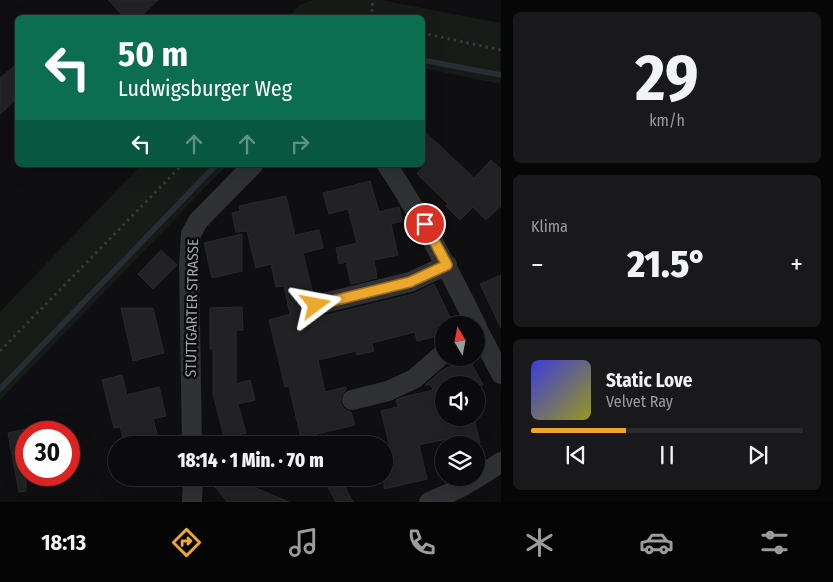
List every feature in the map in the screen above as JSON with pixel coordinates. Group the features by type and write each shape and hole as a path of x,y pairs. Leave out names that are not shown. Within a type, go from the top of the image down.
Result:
{"street":[{"name":"STUTTGARTER STRASSE","path":"192,436 189,265 192,234 198,221 251,167"},
{"path":"388,167 425,224 447,265 471,316"},
{"path":"316,305 410,282 447,265"},
{"path":"485,345 500,374"},
{"path":"352,400 388,391 414,379 435,362"},
{"path":"429,502 449,495 475,480 500,462"},
{"path":"192,502 193,486"}],"path":[{"path":"371,0 373,6 371,15"},
{"path":"425,34 500,50"},
{"path":"0,351 180,167"}],"shaded area":[{"path":"313,0 381,0 500,23 500,84 425,68 425,15 290,15 300,5"},
{"path":"139,167 225,167 0,400 0,312"}],"building":[{"path":"108,0 158,0 142,15 122,15"},
{"path":"15,66 15,101 0,114 0,78"},
{"path":"425,132 474,178 491,160 501,169 501,206 486,220 473,207 460,220 446,206 448,204 417,174 425,167"},
{"path":"370,181 379,212 399,207 402,221 391,224 398,255 374,260 377,278 351,284 346,262 339,264 336,248 357,243 348,209 329,214 323,193"},
{"path":"286,196 295,235 319,230 323,248 303,253 313,294 307,297 305,308 308,314 313,316 319,317 413,294 434,284 450,316 435,316 435,337 417,341 415,332 372,343 374,351 357,355 356,351 318,360 325,392 346,387 340,402 344,409 351,412 355,425 317,434 318,436 301,436 300,434 289,386 285,387 269,320 290,314 284,286 276,287 271,264 256,268 247,231 236,232 232,213 240,211 239,206"},
{"path":"242,234 242,271 212,278 204,243"},
{"path":"161,250 177,265 153,289 138,274"},
{"path":"501,275 501,328 480,284"},
{"path":"242,307 243,330 236,330 236,384 250,380 255,400 238,404 246,433 241,434 242,436 224,436 213,394 213,349 210,349 210,308"},
{"path":"121,308 153,308 164,353 133,361"},
{"path":"451,366 473,366 478,376 435,376"},
{"path":"122,375 127,395 159,387 166,416 153,419 158,436 122,436 120,427 114,428 102,380"},
{"path":"435,376 435,426 476,426 478,436 435,436 435,442 419,445 427,479 384,489 384,486 393,486 393,436 387,436 381,411 398,407 396,400 403,397 433,390 431,385 425,385"},
{"path":"15,431 15,471 8,433"},
{"path":"18,486 26,486 26,491 19,492"},
{"path":"214,486 251,486 289,502 227,502"},
{"path":"327,486 344,486 353,502 336,502"}],"waterway":[{"path":"425,61 501,75"},
{"path":"0,389 214,167"}],"route":[{"path":"316,305 410,282 447,265 425,224"}]}
